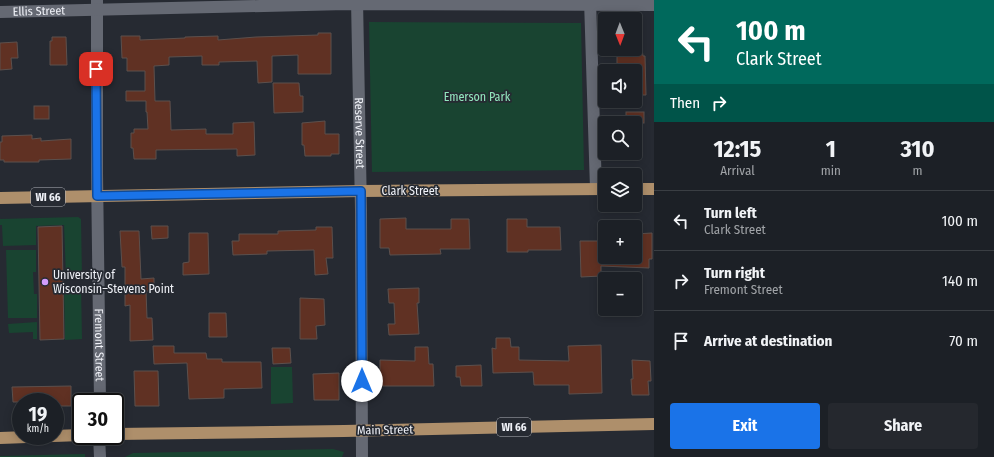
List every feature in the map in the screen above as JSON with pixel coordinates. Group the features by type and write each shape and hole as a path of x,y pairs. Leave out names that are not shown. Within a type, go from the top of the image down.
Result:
{"main road":[{"name":"Clark Street","path":"0,198 361,191 598,189"},
{"path":"642,189 654,189"},
{"name":"Main Street","path":"124,434 654,424"},
{"path":"0,438 72,435"}],"street":[{"name":"Ellis Street","path":"0,12 96,5 358,2 590,2 654,5"},
{"name":"Reserve Street","path":"358,2 361,191 362,457"},
{"path":"590,2 599,168"},
{"name":"Fremont Street","path":"96,5 100,393"},
{"path":"100,445 100,457"}],"green space":[{"name":"Emerson Park","path":"369,22 581,23 584,170 372,172"},
{"path":"78,217 81,219 82,277 66,277 64,225 36,226 36,245 3,246 2,225 0,225 0,219"},
{"path":"6,250 36,250 36,272 33,272 34,294 37,294 37,318 8,318"},
{"path":"64,286 81,286 82,339 65,340"},
{"path":"37,322 37,339 33,339 33,332 9,333 8,324"},
{"path":"271,367 292,367 293,403 271,404"},
{"path":"333,449 344,452 342,457 125,457 133,453"},
{"path":"85,454 85,457 0,457 0,456"}],"building":[{"path":"318,33 331,33 331,74 298,74 298,55 272,56 272,82 258,83 257,61 219,62 219,65 202,65 202,56 169,57 169,65 154,66 155,101 170,101 171,130 206,129 206,134 233,134 233,123 254,122 255,155 237,156 237,149 156,150 156,159 134,159 133,148 131,148 131,133 134,133 134,129 148,129 146,101 126,101 126,91 145,91 145,71 127,71 127,58 122,58 121,36 140,36 140,40 218,36 218,40 318,35"},
{"path":"52,37 66,37 67,65 50,65 50,41 52,41"},
{"path":"17,42 18,58 11,58 12,69 0,70 0,43"},
{"path":"642,49 643,56 645,56 646,95 642,95 642,64 617,64 617,56 642,56"},
{"path":"273,83 299,83 300,96 303,96 303,112 274,113"},
{"path":"34,106 49,106 49,119 34,119"},
{"path":"626,112 644,112 644,123 642,123 642,116 626,116"},
{"path":"325,121 325,134 339,134 339,154 331,154 331,156 305,156 304,145 302,145 302,123"},
{"path":"32,135 32,139 41,138 41,141 71,139 71,159 39,160 39,162 4,162 4,160 0,160 0,142 2,142 2,136"},
{"path":"406,218 406,229 451,229 451,219 469,219 470,249 440,249 441,254 390,255 389,248 380,248 380,219"},
{"path":"507,219 527,219 527,227 560,227 561,250 528,250 528,252 507,252"},
{"path":"62,226 64,339 40,340 38,227"},
{"path":"151,226 168,226 168,238 152,239"},
{"path":"316,227 332,227 333,258 326,258 328,274 315,275 314,250 267,251 267,254 233,255 232,241 239,241 239,234 278,234 278,231 316,230"},
{"path":"120,231 139,231 141,279 154,278 154,291 146,291 147,318 152,318 153,340 130,341 130,305 125,306 125,267 122,267"},
{"path":"189,233 208,233 209,274 183,275 183,263 189,262"},
{"path":"652,233 652,259 649,259 649,268 601,266 601,272 598,272 598,276 581,277 580,241 598,241 598,264 642,264 642,234"},
{"path":"419,288 419,303 417,303 419,334 389,335 388,324 395,324 394,303 389,303 388,289"},
{"path":"300,298 324,299 325,325 316,326 317,339 300,339"},
{"path":"209,313 226,313 227,337 209,337"},
{"path":"496,338 510,338 511,347 519,347 519,360 569,361 568,346 601,345 602,393 569,394 569,385 534,385 533,372 493,373 492,348 496,349"},
{"path":"153,346 174,346 174,353 206,353 207,359 222,359 222,362 261,362 262,388 224,389 224,398 189,399 187,363 154,364"},
{"path":"415,347 428,347 429,364 433,364 434,386 380,386 380,360 415,361"},
{"path":"272,348 290,348 291,363 273,364"},
{"path":"632,360 650,361 651,381 648,381 649,395 632,395"},
{"path":"481,365 482,386 461,386 460,377 456,377 456,366"},
{"path":"134,371 158,371 159,406 135,406"},
{"path":"339,373 339,400 314,400 313,374"},
{"path":"71,386 71,406 64,406 64,393 12,393 12,387"}],"place":[{"name":"University of Wisconsin–Stevens Point","path":"45,282"}],"route":[{"path":"96,69 97,196 361,191 362,381"}]}
